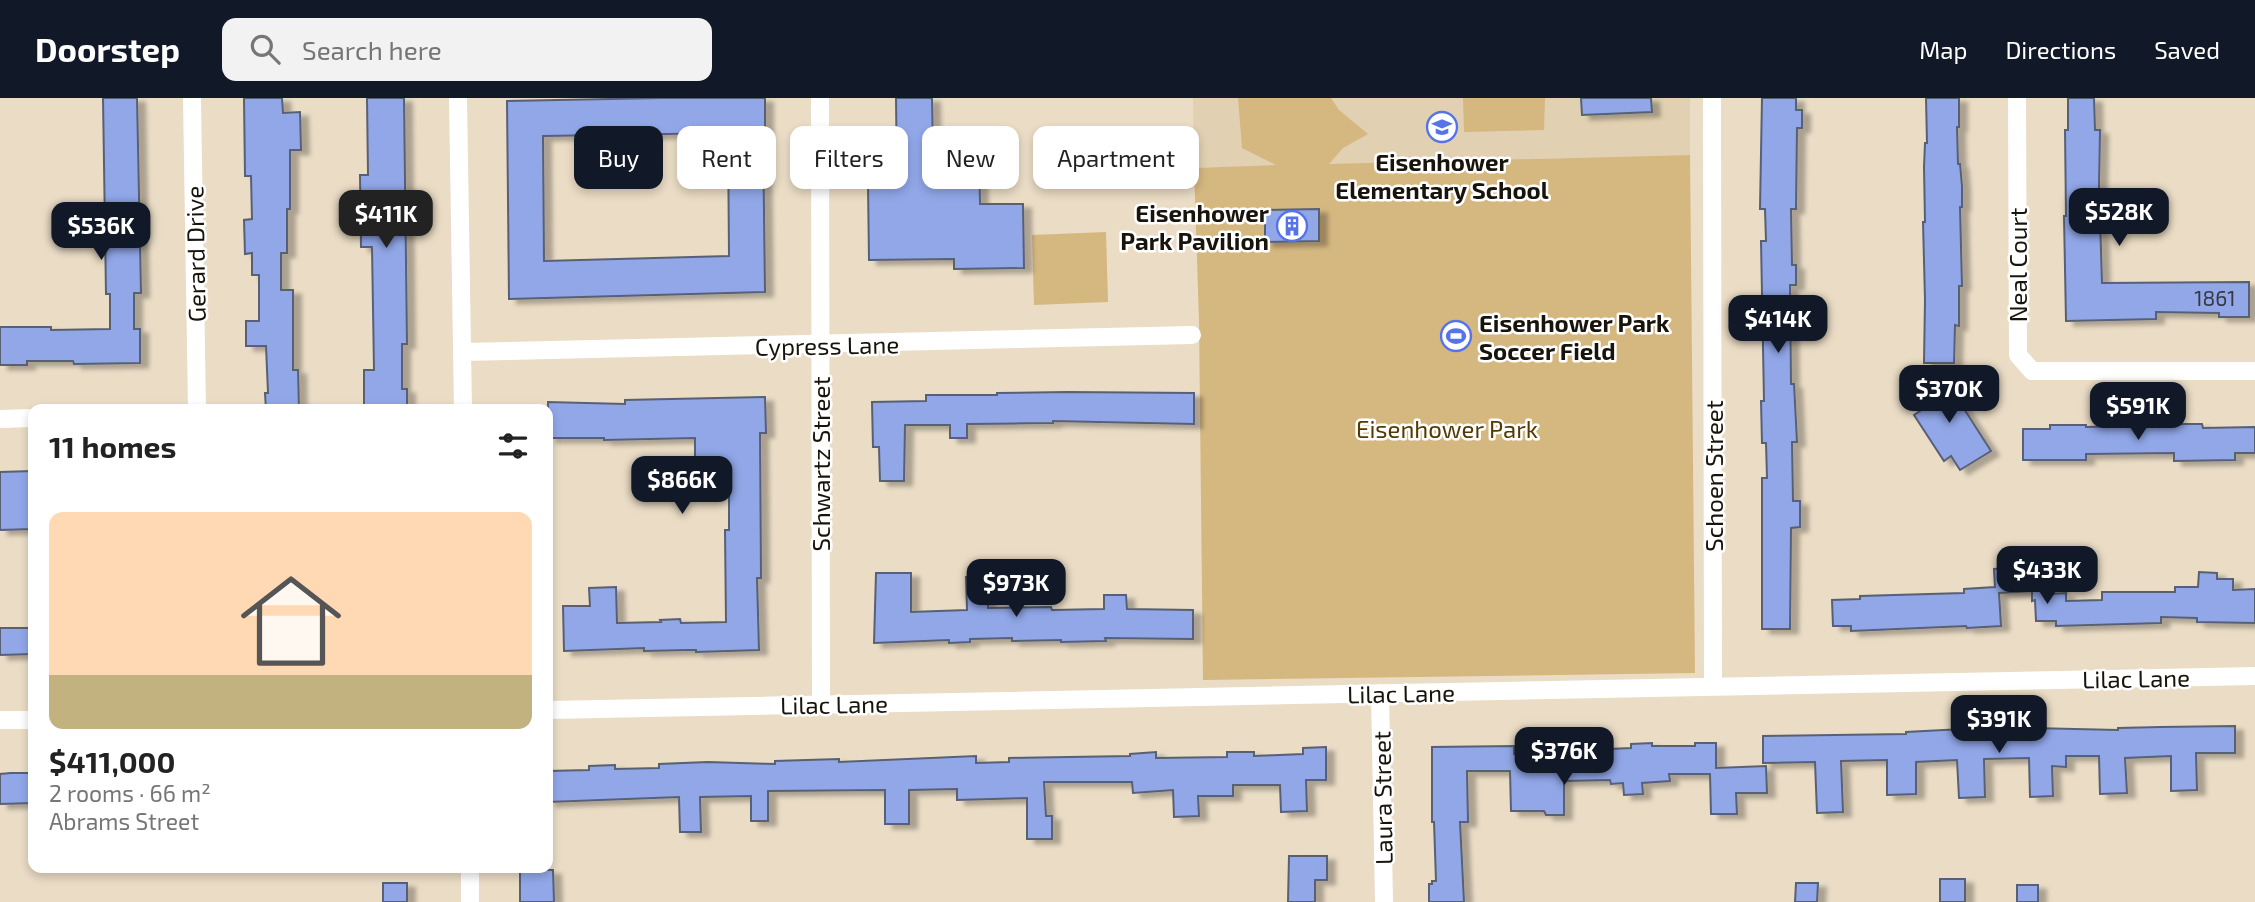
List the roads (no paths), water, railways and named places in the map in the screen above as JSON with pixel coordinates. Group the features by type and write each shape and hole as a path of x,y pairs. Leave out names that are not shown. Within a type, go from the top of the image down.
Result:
{"street":[{"name":"Gerard Drive","path":"192,98 197,404"},
{"path":"458,98 463,404"},
{"name":"Schwartz Street","path":"820,98 821,704"},
{"name":"Schoen Street","path":"1712,98 1713,686"},
{"name":"Neal Court","path":"2017,98 2018,355 2032,371 2255,372"},
{"name":"Cypress Lane","path":"462,352 1192,335"},
{"path":"0,419 28,418"},
{"name":"Lilac Lane","path":"553,709 2255,676"},
{"name":"Laura Street","path":"1380,693 1384,902"},
{"path":"0,720 28,720"},
{"path":"470,873 470,902"}],"place":[{"name":"Eisenhower Elementary School","path":"1442,127"},
{"name":"Eisenhower Park Pavilion","path":"1292,226"},
{"name":"Eisenhower Park Soccer Field","path":"1456,336"}],"park label":[{"name":"Eisenhower Park","path":"1447,428"}]}
